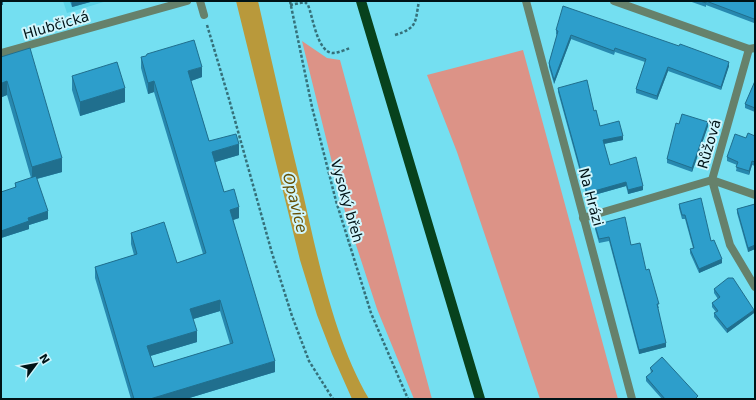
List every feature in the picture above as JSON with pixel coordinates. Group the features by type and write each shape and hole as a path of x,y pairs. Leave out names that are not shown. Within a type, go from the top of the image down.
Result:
{"main road":[{"path":"361,1 480,399"}],"street":[{"name":"Hlubčická","path":"1,54 187,1"},
{"path":"200,1 204,14"},
{"name":"Na Hrázi","path":"526,1 632,399"},
{"path":"614,1 753,50"},
{"name":"Růžová","path":"753,50 712,180 730,245 755,287"},
{"path":"583,218 712,180 755,195"}],"path":[{"name":"Vysoký břeh","path":"290,1 312,107 336,201 370,313 408,399"},
{"path":"396,35 406,32 413,27 419,1"},
{"path":"290,5 305,2 308,5 321,45 326,51 333,53 350,48"},
{"path":"204,14 272,253 292,316 309,361 332,398"}],"shaded area":[{"path":"63,1 107,1 67,13"},
{"path":"302,41 327,58 340,60 432,399 414,399 377,309 341,199"},
{"path":"523,50 618,399 540,399 457,152 427,75"}],"water":[{"name":"Opavice","path":"236,1 258,1 329,302 347,352 369,399 352,399 317,315 300,260"}],"building":[{"path":"706,1 755,1 754,19"},
{"path":"563,6 679,46 680,44 729,62 721,87 668,67 657,96 636,89 646,59 615,48 614,51 571,35 554,80 549,63"},
{"path":"194,40 202,67 188,71 209,141 236,134 239,144 212,152 224,192 234,189 239,207 230,210 275,361 150,399 134,399 95,267 137,254 131,233 164,222 177,263 206,253 154,81 148,83 141,57 146,56 147,54","holes":["220,300 233,343 154,367 147,346 197,331 190,309"]},
{"path":"30,48 62,158 32,167 7,81 2,83 1,81 1,57"},
{"path":"117,62 125,88 80,102 72,76"},
{"path":"587,80 594,111 596,110 600,126 619,121 623,136 603,140 610,165 636,157 643,186 628,190 626,182 587,193 558,88"},
{"path":"755,81 755,108 745,104"},
{"path":"682,114 708,122 692,168 667,159 676,123 679,124"},
{"path":"748,133 755,136 755,162 752,161 749,171 736,167 738,162 727,157 735,134 746,138"},
{"path":"36,176 48,211 28,218 29,221 1,231 1,192 16,187 15,183"},
{"path":"701,198 711,241 714,240 722,259 699,269 690,249 694,248 685,215 682,215 679,204"},
{"path":"755,204 755,245 748,248 737,209"},
{"path":"625,217 631,245 640,243 646,270 649,269 659,304 657,304 666,343 639,350 609,237 599,239 595,225"},
{"path":"728,278 733,278 754,310 727,329 714,313 718,311 712,303 720,297 714,289"},
{"path":"662,357 698,396 695,399 665,399 646,377 653,371 650,368"}]}
